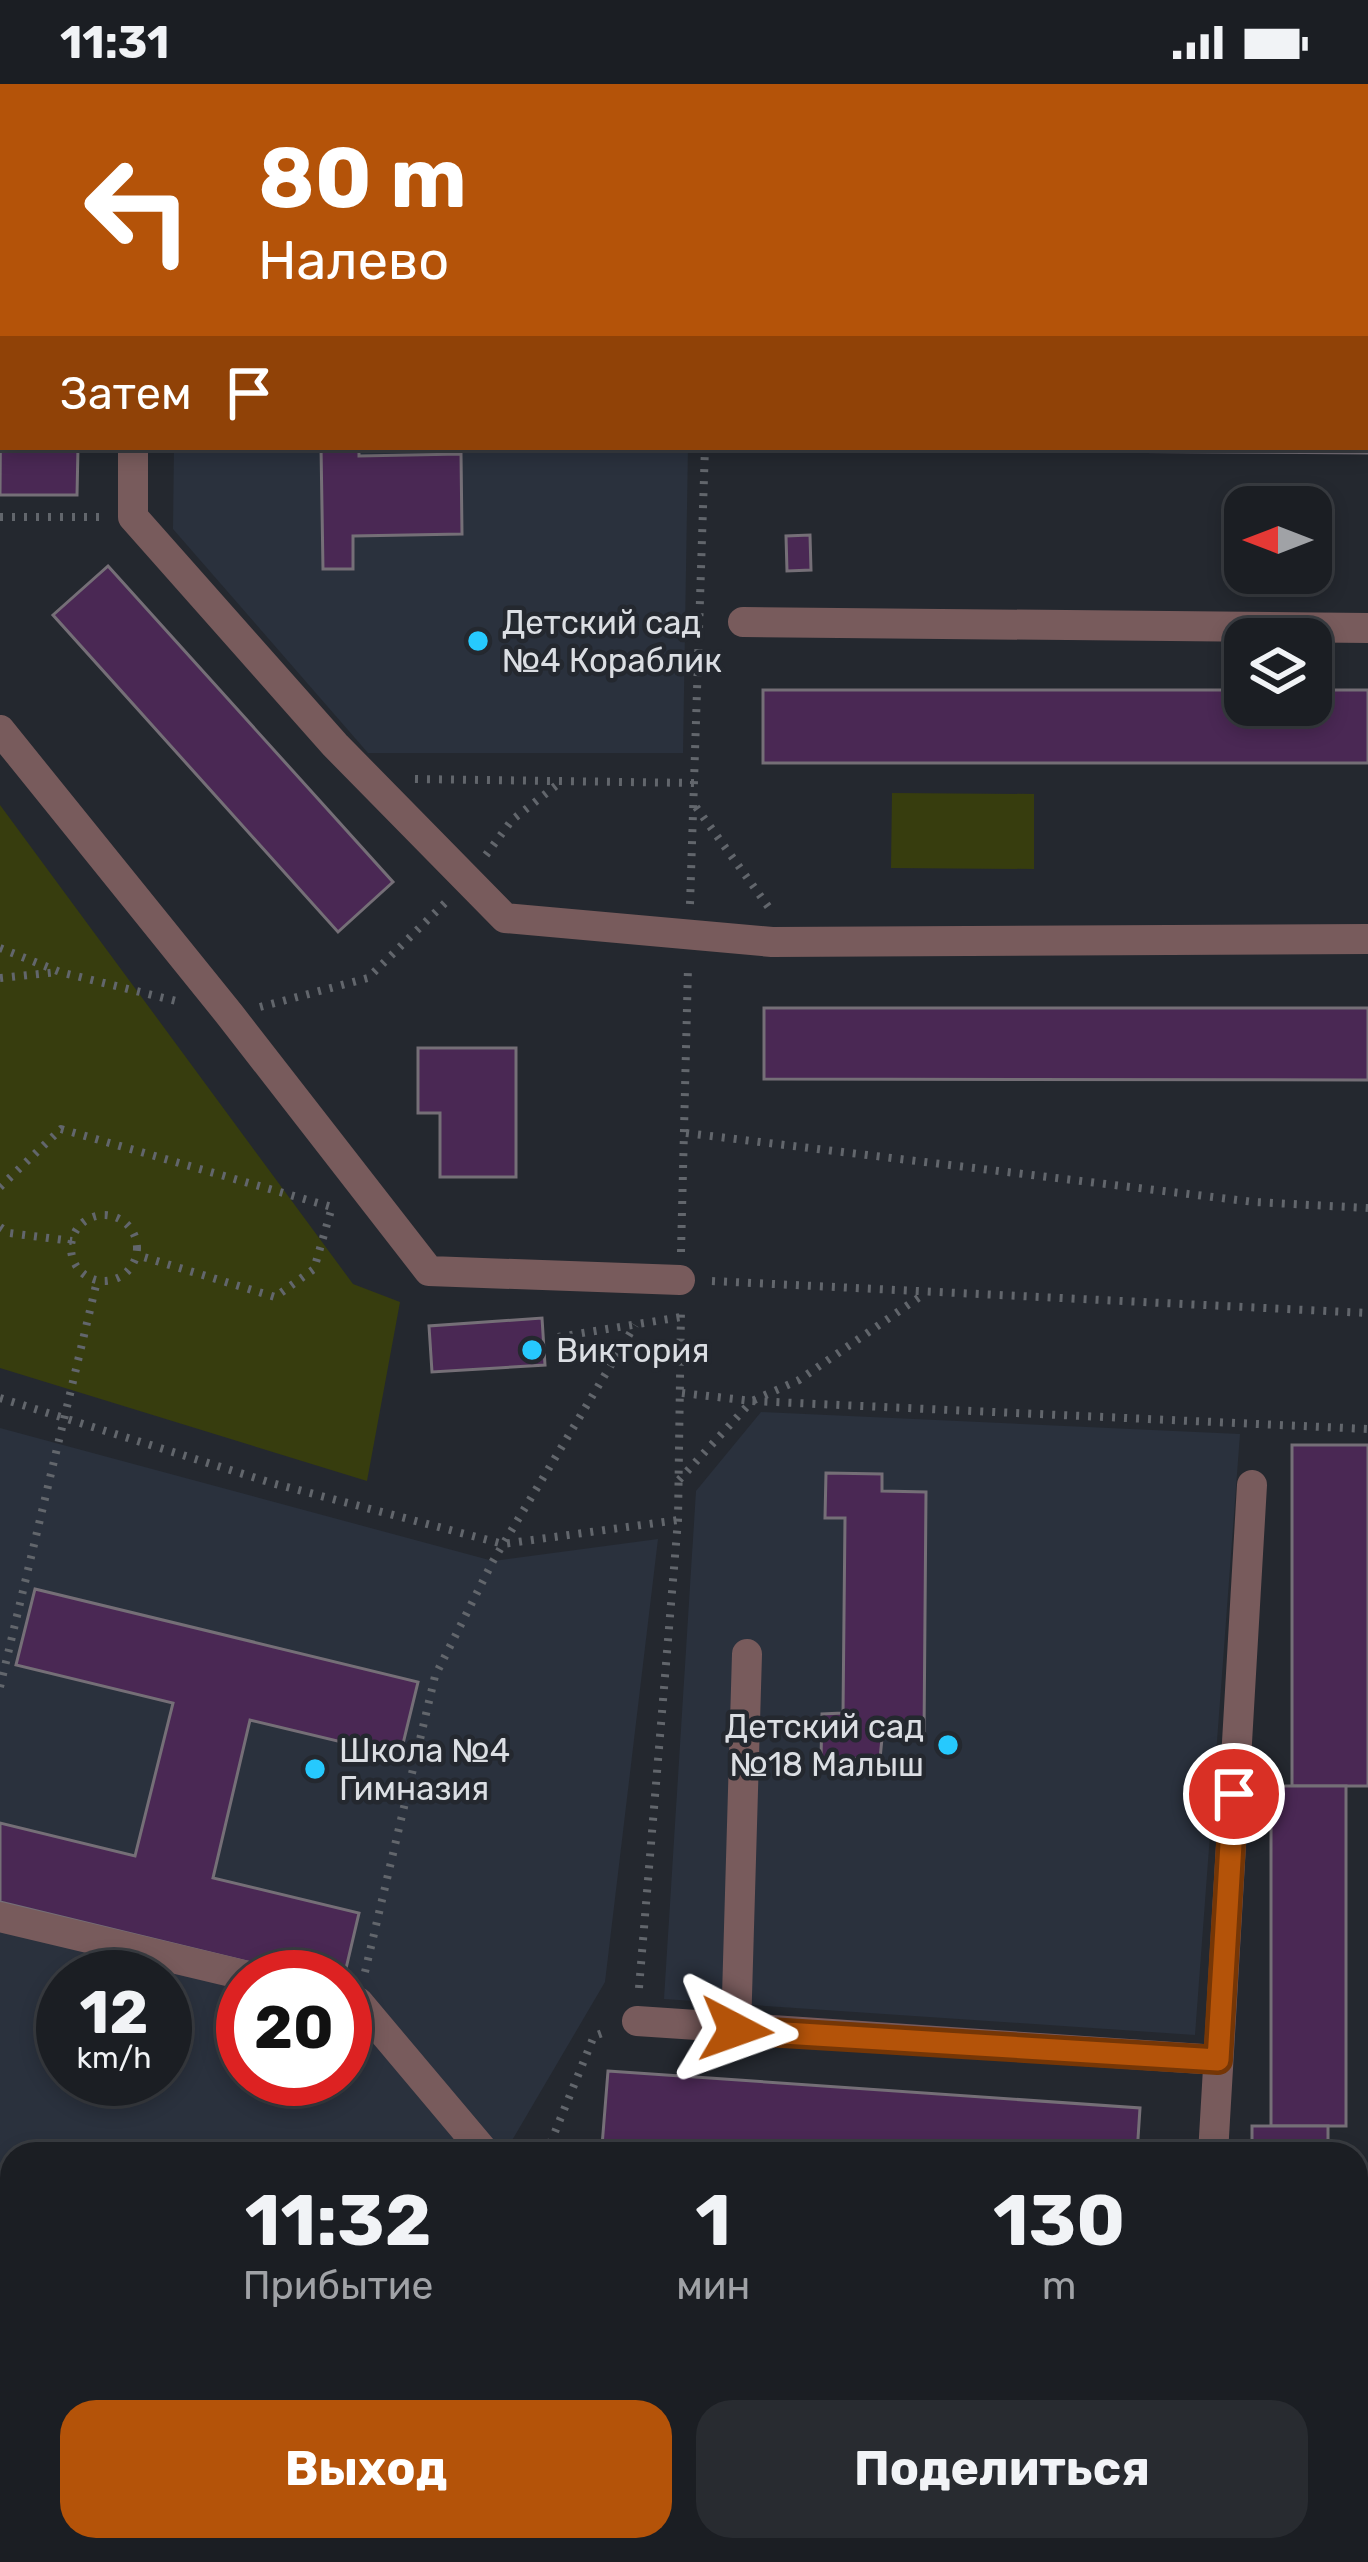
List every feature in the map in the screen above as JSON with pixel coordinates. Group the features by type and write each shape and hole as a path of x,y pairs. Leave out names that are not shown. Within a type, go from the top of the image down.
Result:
{"lane":[{"path":"134,450 134,517 368,778 505,918 689,937 794,942 1368,939"},
{"path":"743,622 1368,628"},
{"path":"0,730 429,1271 680,1280"},
{"path":"1214,2142 1252,1485"},
{"path":"736,2030 747,1654"},
{"path":"0,1917 216,1968"},
{"path":"637,2021 1218,2060"},
{"path":"372,2025 475,2142"}],"path":[{"path":"551,2142 594,2036 637,2021 678,1520 680,1280 705,450"},
{"path":"0,517 134,517"},
{"path":"368,778 695,784"},
{"path":"0,948 60,972 230,1015 368,978 468,880 512,820 562,782"},
{"path":"694,804 794,942"},
{"path":"0,978 60,972"},
{"path":"0,1186 61,1129 332,1208 314,1269 275,1297 136,1255"},
{"path":"686,1133 1254,1202 1368,1208"},
{"path":"111,1215 132,1230 136,1255 122,1276 97,1281 76,1266 72,1241 86,1220 111,1215"},
{"path":"0,1227 8,1233 72,1241"},
{"path":"680,1280 1368,1313"},
{"path":"0,1687 97,1281"},
{"path":"678,1481 752,1401 800,1380 927,1292"},
{"path":"558,1337 681,1317"},
{"path":"364,1950 434,1676 503,1544 635,1325"},
{"path":"682,1393 752,1401 1368,1429"},
{"path":"0,1399 272,1483 503,1544 678,1520"}],"shaded area":[{"name":"Детский сад №4 Кораблик","path":"174,450 688,450 683,753 368,753 173,529"},
{"name":"Детский сад №18 Малыш","path":"761,1412 1240,1434 1195,2035 664,1999 696,1491"},
{"name":"Школа №4 Гимназия","path":"0,1428 493,1561 658,1539 605,1982 511,2142 0,2142"}],"green space":[{"path":"892,793 1034,794 1034,869 891,868"},
{"path":"0,805 353,1284 400,1302 367,1481 0,1368"}],"building":[{"path":"0,450 78,450 77,495 0,495"},
{"path":"321,450 359,450 359,456 461,454 462,534 353,536 353,569 323,569"},
{"path":"910,450 1368,450 1368,453"},
{"path":"810,535 811,570 787,571 786,536"},
{"path":"108,566 393,882 338,932 53,615"},
{"path":"763,690 1224,690 1224,726 1332,726 1332,690 1368,690 1368,763 763,763"},
{"path":"764,1008 1368,1008 1368,1080 764,1079"},
{"path":"418,1048 516,1048 516,1177 440,1177 440,1113 418,1113"},
{"path":"542,1318 545,1365 432,1372 429,1326"},
{"path":"1292,1445 1368,1445 1368,1786 1292,1786"},
{"path":"826,1473 882,1474 882,1491 926,1492 924,1738 882,1738 880,1759 821,1758 822,1714 843,1713 845,1518 825,1518"},
{"path":"35,1589 418,1682 400,1756 250,1720 213,1878 359,1913 350,1950 216,1950 216,1954 0,1902 0,1823 135,1856 173,1703 16,1665"},
{"path":"1271,1786 1346,1786 1346,2126 1271,2126"},
{"path":"608,2071 1140,2108 1138,2142 602,2142"},
{"path":"1252,2126 1328,2126 1328,2142 1252,2142"}],"place":[{"name":"Детский сад №4 Кораблик","path":"478,641"},
{"name":"Виктория","path":"532,1350"},
{"name":"Детский сад №18 Малыш","path":"948,1745"},
{"name":"Школа №4 Гимназия","path":"315,1769"}],"route":[{"path":"736,2030 1218,2060 1234,1794"}]}
